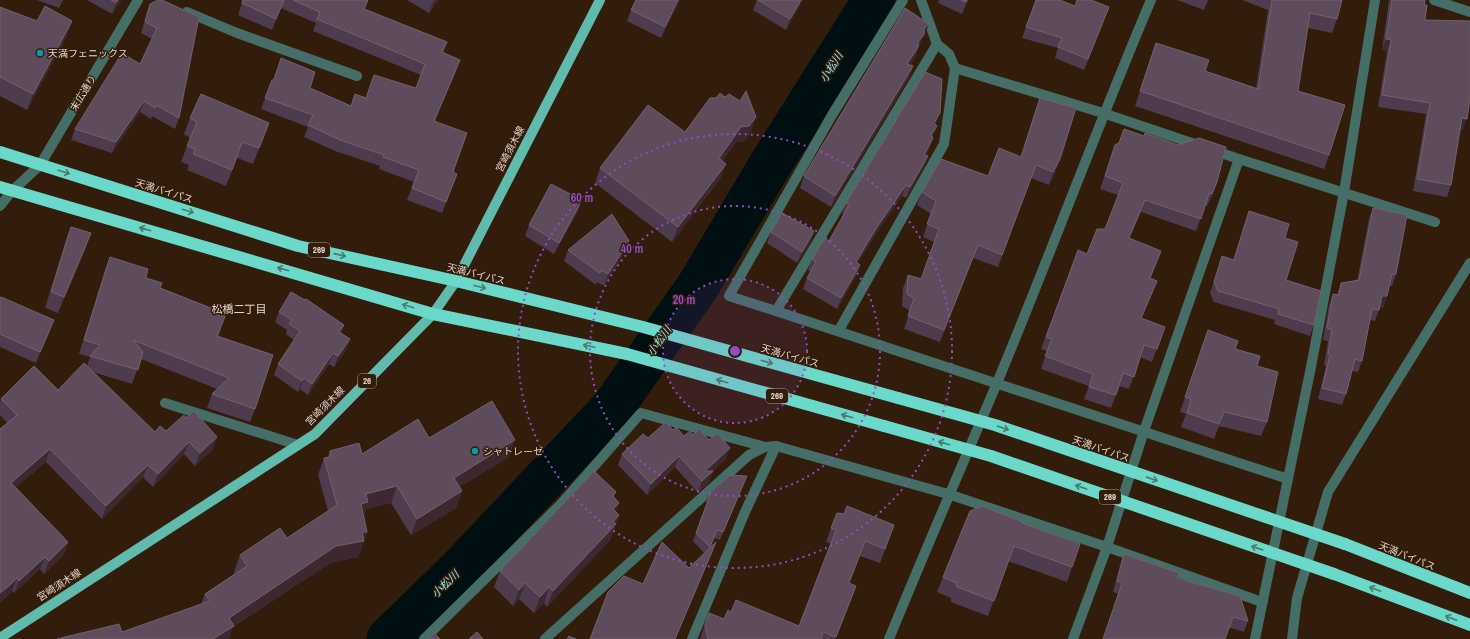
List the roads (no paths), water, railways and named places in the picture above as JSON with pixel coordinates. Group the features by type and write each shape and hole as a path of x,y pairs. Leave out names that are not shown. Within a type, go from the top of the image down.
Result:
{"highway":[{"name":"天満バイパス","path":"0,152 298,246 456,281 643,327 995,425 1345,544 1470,594"},
{"name":"269","path":"6,189 434,314 627,354 991,456 1334,574 1469,625"}],"main road":[{"name":"宮崎須木線","path":"0,638 315,434 434,314 456,281 600,0"}],"street":[{"name":"末広通り","path":"0,206 6,189 40,165 138,0"},
{"path":"903,0 832,115 729,296 839,330 1288,479"},
{"path":"839,330 944,144 955,68 949,54 937,44 921,0"},
{"path":"890,639 948,494 997,383 1103,113 1151,0"},
{"path":"1255,639 1344,192 1375,0"},
{"path":"1434,0 1470,12"},
{"path":"180,9 237,33 357,76"},
{"path":"776,311 937,44"},
{"path":"955,68 1103,113 1239,160 1435,222"},
{"path":"1072,639 1106,547 1144,431 1239,160"},
{"path":"1292,639 1297,598 1328,492 1470,263"},
{"path":"165,403 298,445"},
{"path":"424,639 560,505 641,413 765,447 776,446 948,494 1106,547 1262,602"},
{"path":"692,639 745,512 776,446"},
{"path":"545,639 749,455 765,447"}],"waterway":[{"name":"小松川","path":"388,639 460,569 613,407 698,286 770,165 874,0"}],"place":[{"name":"天満フェニックス","path":"40,53"},
{"name":"シャトレーゼ","path":"475,451"}],"district":[{"name":"松橋二丁目","path":"239,309"}]}
